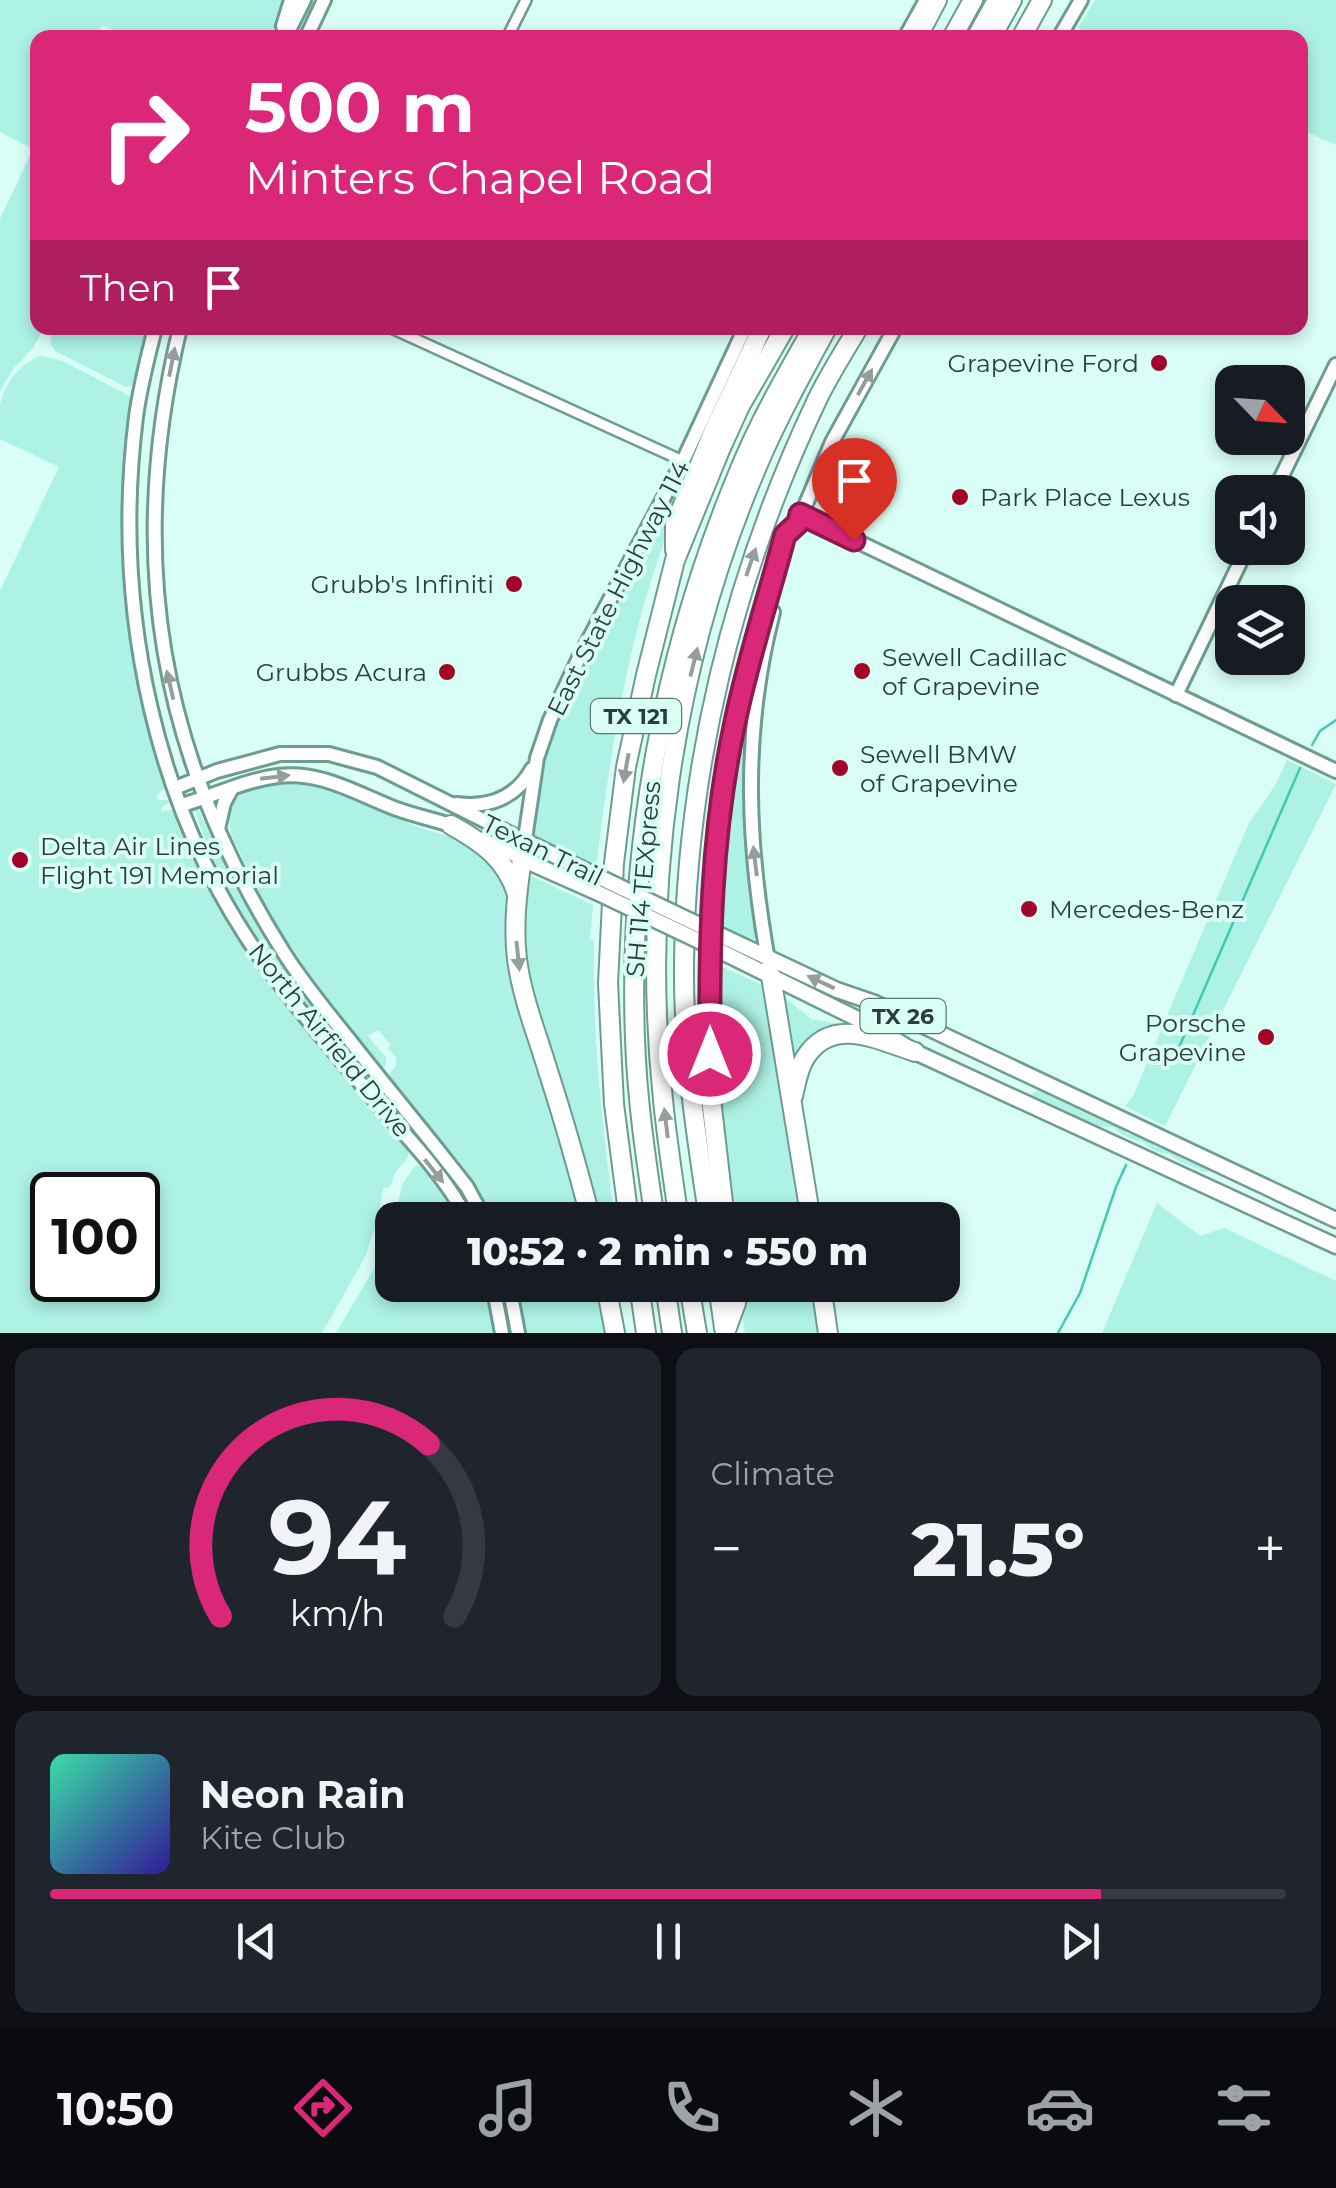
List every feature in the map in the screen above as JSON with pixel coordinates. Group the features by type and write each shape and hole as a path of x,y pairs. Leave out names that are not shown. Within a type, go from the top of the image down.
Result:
{"highway":[{"path":"922,30 937,0"},
{"path":"956,30 973,0"},
{"path":"980,30 997,0"},
{"path":"995,30 1012,0"},
{"path":"1025,30 1042,0"},
{"path":"675,560 675,524 759,335"},
{"name":"TX 121","path":"626,1202 610,1052 609,947 620,808 635,722 675,560 740,406 781,335"},
{"name":"SH 114 TEXpress","path":"653,1202 639,1096 634,989 638,881 651,774 673,669 722,516 765,416 809,335"},
{"name":"SH 114 TEXpress","path":"676,1202 662,1099 657,992 659,884 670,778 691,671 737,517 777,422 823,335"},
{"name":"TX 121","path":"705,1202 692,1105 684,966 691,844 706,736 730,630 764,525 819,397 854,335"},
{"path":"723,1202 710,1090 710,920 716,843 742,691 785,535 799,519"},
{"path":"450,825 480,842 502,862 517,894"},
{"path":"524,850 517,894 520,975 586,1202"},
{"path":"769,967 808,1202"},
{"path":"791,1102 806,1057 826,1038 858,1032 915,1052"},
{"path":"609,1302 615,1333"},
{"path":"641,1302 646,1333"},
{"path":"667,1302 672,1333"},
{"path":"691,1302 696,1333"},
{"path":"720,1302 725,1333"},
{"path":"725,1333 736,1302"},
{"path":"823,1302 828,1333"}],"main road":[{"path":"284,30 291,0"},
{"path":"287,30 304,0"},
{"path":"310,30 324,0"},
{"path":"909,30 926,0"},
{"path":"1063,30 1080,0"},
{"name":"North Airfield Drive","path":"153,335 140,396 129,540 136,632 151,707 174,788 223,899 269,970 456,1202"},
{"name":"North Airfield Drive","path":"178,335 155,472 155,575 164,659 196,778 217,831 284,954 476,1202"},
{"name":"East State Highway 114","path":"524,850 537,758 550,720 683,461 742,335"},
{"path":"769,967 751,819 752,735 763,655 799,519 832,442 891,335"},
{"path":"1282,475 1336,365"},
{"path":"140,396 166,398"},
{"path":"799,519 1336,771"},
{"path":"1176,695 1240,565"},
{"name":"Texan Trail","path":"174,788 247,761 280,754 329,754 377,767 594,891 718,950 875,1002 1336,1220"},
{"path":"446,803 466,805 501,800 516,790 537,758"},
{"path":"344,786 352,759"},
{"name":"Texan Trail","path":"182,805 259,779 305,775 595,874 718,934 915,1052 1335,1244"},
{"path":"217,831 232,788"},
{"path":"1012,1096 1029,1091 1037,1080"},
{"path":"1198,1182 1210,1178 1221,1166"},
{"path":"496,1302 502,1333"},
{"path":"512,1302 518,1333"}],"street":[{"path":"511,30 526,0"},
{"path":"406,335 683,461"}],"green space":[{"path":"0,0 286,0 276,30 113,30 102,25 100,30 30,30 30,147 0,132"},
{"path":"1095,0 1336,0 1336,145 1308,133 1308,30 1078,28"},
{"path":"30,155 30,335 40,335 0,391 0,219"},
{"path":"51,335 148,335 137,385 126,387 55,351"},
{"path":"41,356 63,361 131,397 132,631 140,683 166,780 156,796 158,800 170,800 161,807 162,812 179,811 224,907 274,986 408,1148 408,1157 390,1187 383,1188 381,1202 375,1202 375,1227 365,1257 322,1333 0,1333 0,591 59,467 0,439 0,405 5,389 27,363"},
{"path":"697,452 635,636 615,734 596,867 533,839 538,785 551,734"},
{"path":"750,694 743,811 759,936 751,940 717,925 718,874 738,729"},
{"path":"1287,760 1336,784 1165,1126 1125,1106 1133,1096 1248,825"},
{"path":"283,781 321,786 346,795 483,852 510,885 513,928 581,1202 485,1202 466,1170 388,1076 396,1066 396,1058 388,1048 391,1045 378,1030 368,1036 386,1057 382,1069 337,1015 275,925 232,837 227,812 237,797 257,786"},
{"path":"197,807 237,891 285,961 423,1140 283,979 221,876 202,832"},
{"path":"527,874 593,905 590,939 594,941 596,1046 613,1202 590,1202 533,1010 521,941"},
{"path":"716,964 762,985 797,1202 726,1202 719,1135"},
{"path":"783,996 811,1019 845,1025 795,1071"},
{"path":"1040,1089 1209,1172 1126,1137 1113,1127 1081,1120 1024,1095"},
{"path":"416,1165 424,1168 452,1202 398,1202 403,1183"},
{"path":"1157,1203 1200,1236 1224,1228 1336,1281 1336,1333 1102,1333"},
{"path":"375,1267 375,1302 491,1302 497,1333 336,1333"},
{"path":"521,1302 604,1302 610,1333 526,1333"},
{"path":"740,1302 820,1302 825,1333 745,1333"}],"waterway":[{"path":"1312,745 1320,731 1336,720"},
{"path":"1177,1052 1300,768"},
{"path":"1058,1333 1080,1293 1126,1165"}],"place":[{"name":"Grapevine Ford","path":"1159,363"},
{"name":"Park Place Lexus","path":"960,497"},
{"name":"Grubb's Infiniti","path":"514,584"},
{"name":"Sewell Cadillac of Grapevine","path":"862,671"},
{"name":"Grubbs Acura","path":"447,672"},
{"name":"Sewell BMW of Grapevine","path":"840,768"},
{"name":"Delta Air Lines Flight 191 Memorial","path":"20,860"},
{"name":"Mercedes-Benz","path":"1029,909"},
{"name":"Porsche Grapevine","path":"1266,1037"}],"route":[{"path":"710,1054 710,920 726,771 742,691 785,535 798,523 800,514 854,540"}]}
